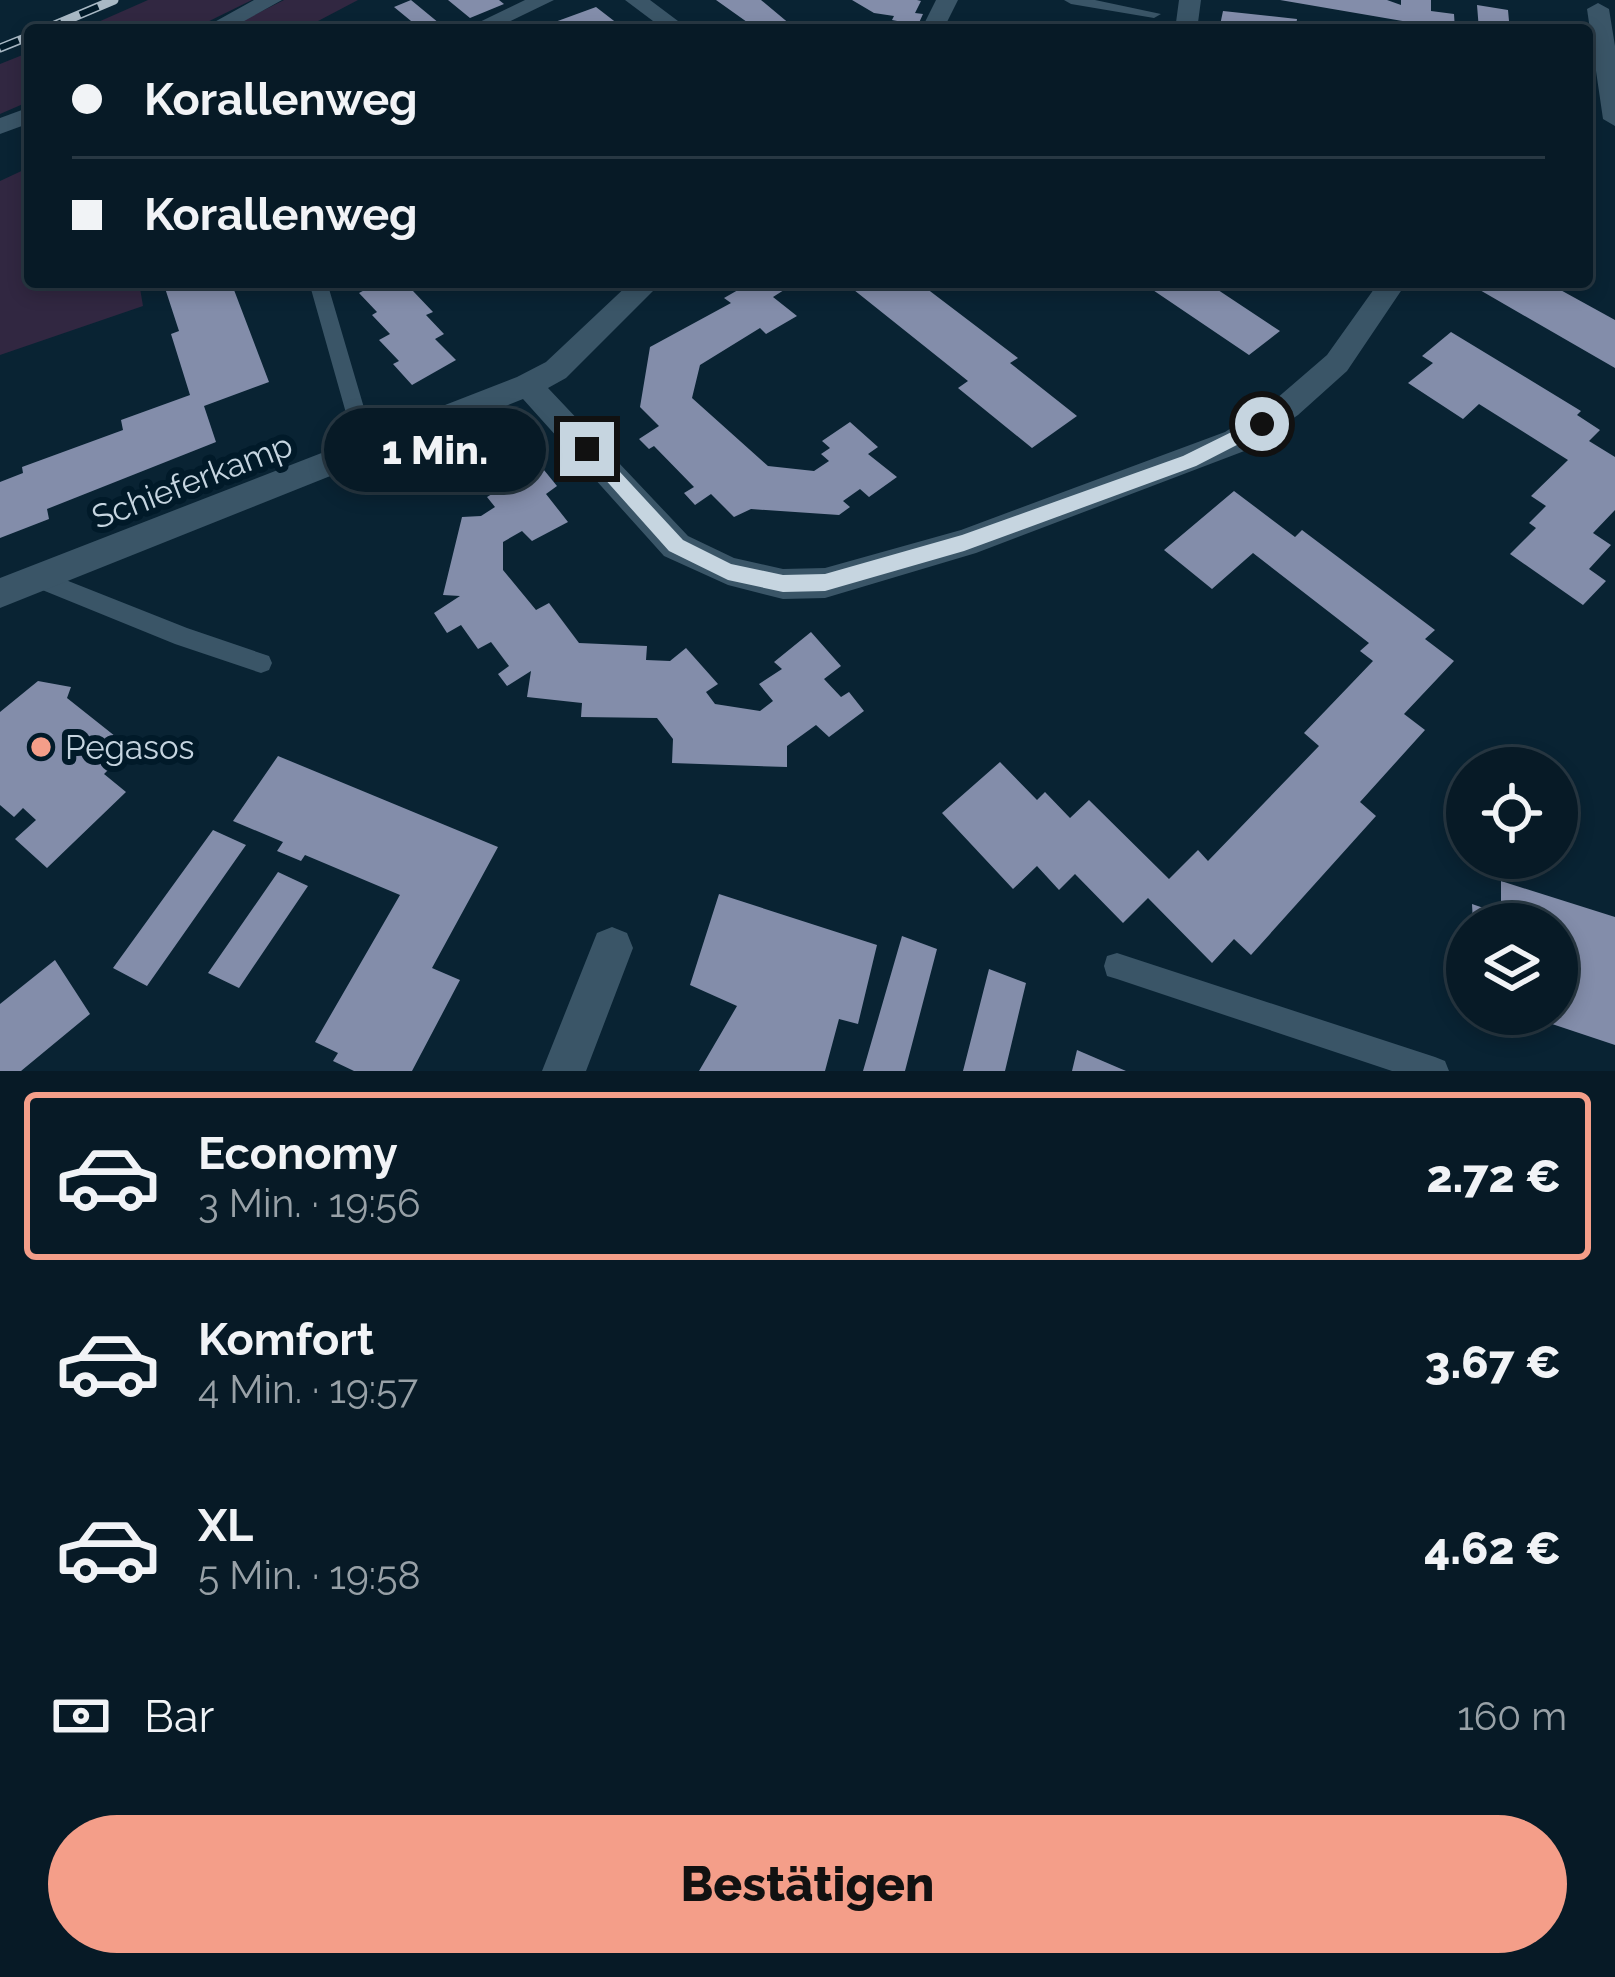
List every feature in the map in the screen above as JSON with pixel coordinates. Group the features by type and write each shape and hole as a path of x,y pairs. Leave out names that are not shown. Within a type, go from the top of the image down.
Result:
{"street":[{"path":"223,24 271,0"},
{"path":"488,24 543,0"},
{"path":"636,0 670,24"},
{"path":"1598,8 1615,121"},
{"name":"Schieferkamp","path":"0,593 528,385 556,370 642,288"},
{"path":"528,385 676,546 728,571 783,584 825,583 964,542 1235,441 1287,407 1337,363 1389,288"},
{"path":"564,1071 612,948"}],"lane":[{"path":"1071,0 1154,14"},
{"path":"320,288 367,452"},
{"path":"38,578 261,663"},
{"path":"1117,966 1435,1071"}],"shaded area":[{"path":"148,0 252,0 203,24 94,24"},
{"path":"284,0 358,0 312,24 236,24"},
{"path":"24,54 24,104 0,114 0,64"},
{"path":"24,170 24,288 140,288 143,306 0,355 0,181"}],"building":[{"path":"411,0 440,24 415,24 394,7"},
{"path":"448,0 499,0 504,4 470,18"},
{"path":"716,0 761,0 790,24 750,24"},
{"path":"852,0 917,0 921,1 915,13 923,14 918,24 913,24 874,13"},
{"path":"1280,0 1387,0 1401,5 1401,0 1431,0 1431,11 1454,14 1455,24 1420,24"},
{"path":"1477,5 1508,10 1509,21 1528,24 1479,24"},
{"path":"596,7 618,24 549,24"},
{"path":"1223,11 1297,19 1296,24 1220,24"},
{"path":"165,288 233,288 269,382 204,406 216,442 47,509 49,519 0,538 0,482 23,473 22,467 123,430 121,420 190,395 171,334 179,331"},
{"path":"368,288 420,288 413,291 433,312 426,315 444,334 435,339 456,360 412,385 393,364 399,361 379,340 390,334 359,293"},
{"path":"735,288 782,288 773,297 797,316 766,334 760,328 700,365 692,398 768,466 814,471 829,461 821,454 830,448 822,441 850,422 878,447 868,454 897,477 869,497 860,489 843,501 850,507 839,515 751,509 734,517 711,494 695,505 684,493 694,487 654,446 649,449 639,439 659,426 640,407 650,347 731,303 724,298 738,290"},
{"path":"852,288 926,288 1018,358 1010,363 1077,416 1032,448 958,388 968,381"},
{"path":"1150,288 1215,288 1280,331 1249,355"},
{"path":"1476,288 1557,288 1615,320 1615,368"},
{"path":"1451,332 1581,411 1577,415 1600,430 1589,441 1615,457 1615,510 1593,533 1611,545 1589,569 1606,581 1583,605 1510,554 1536,528 1529,523 1546,506 1531,496 1568,460 1479,404 1463,419 1408,383 1433,363 1422,356"},
{"path":"535,459 557,486 546,494 568,522 532,541 522,531 503,542 503,570 536,610 549,603 579,643 647,646 646,660 670,661 686,648 718,684 706,692 715,704 760,711 773,701 759,684 782,669 774,662 811,632 841,666 824,679 841,697 849,692 864,711 829,737 816,725 787,746 787,767 672,763 673,739 657,718 581,717 582,703 527,697 531,671 507,686 498,674 509,666 491,642 478,649 461,625 447,633 434,613 460,596 443,595 462,517 481,516 495,507 487,497 502,488 498,481"},
{"path":"1234,491 1295,537 1302,530 1435,630 1425,639 1454,661 1404,714 1425,730 1360,802 1376,816 1251,955 1234,939 1212,963 1148,898 1123,923 1075,874 1059,890 1037,866 1013,889 942,813 1000,762 1037,800 1045,792 1070,818 1089,800 1169,879 1198,850 1208,861 1319,746 1304,733 1373,661 1360,651 1369,643 1253,553 1212,589 1164,550"},
{"path":"38,681 71,687 67,698 130,748 104,774 126,792 47,868 15,839 36,820 23,808 14,817 0,805 0,712"},
{"path":"278,756 498,847 432,968 460,980 412,1071 354,1071 333,1061 338,1053 315,1042 400,895 305,855 301,861 277,851 283,842 233,821"},
{"path":"213,830 246,845 147,986 113,968"},
{"path":"278,872 308,886 239,988 208,973"},
{"path":"1501,881 1571,903 1501,903"},
{"path":"719,894 877,945 858,1024 839,1019 825,1071 699,1071 737,1006 690,985"},
{"path":"1578,905 1615,917 1615,1045 1578,1033"},
{"path":"902,936 937,949 905,1071 863,1071"},
{"path":"55,960 90,1014 21,1071 0,1071 0,1004"},
{"path":"989,969 1026,983 1005,1071 963,1071"},
{"path":"1077,1050 1126,1071 1072,1071"}],"railway":[{"path":"57,24 114,0"},
{"path":"0,48 24,38"}],"place":[{"name":"Pegasos","path":"41,747"}],"route":[{"path":"587,449 676,546 728,571 783,584 825,583 964,542 1190,461 1262,424"}]}
